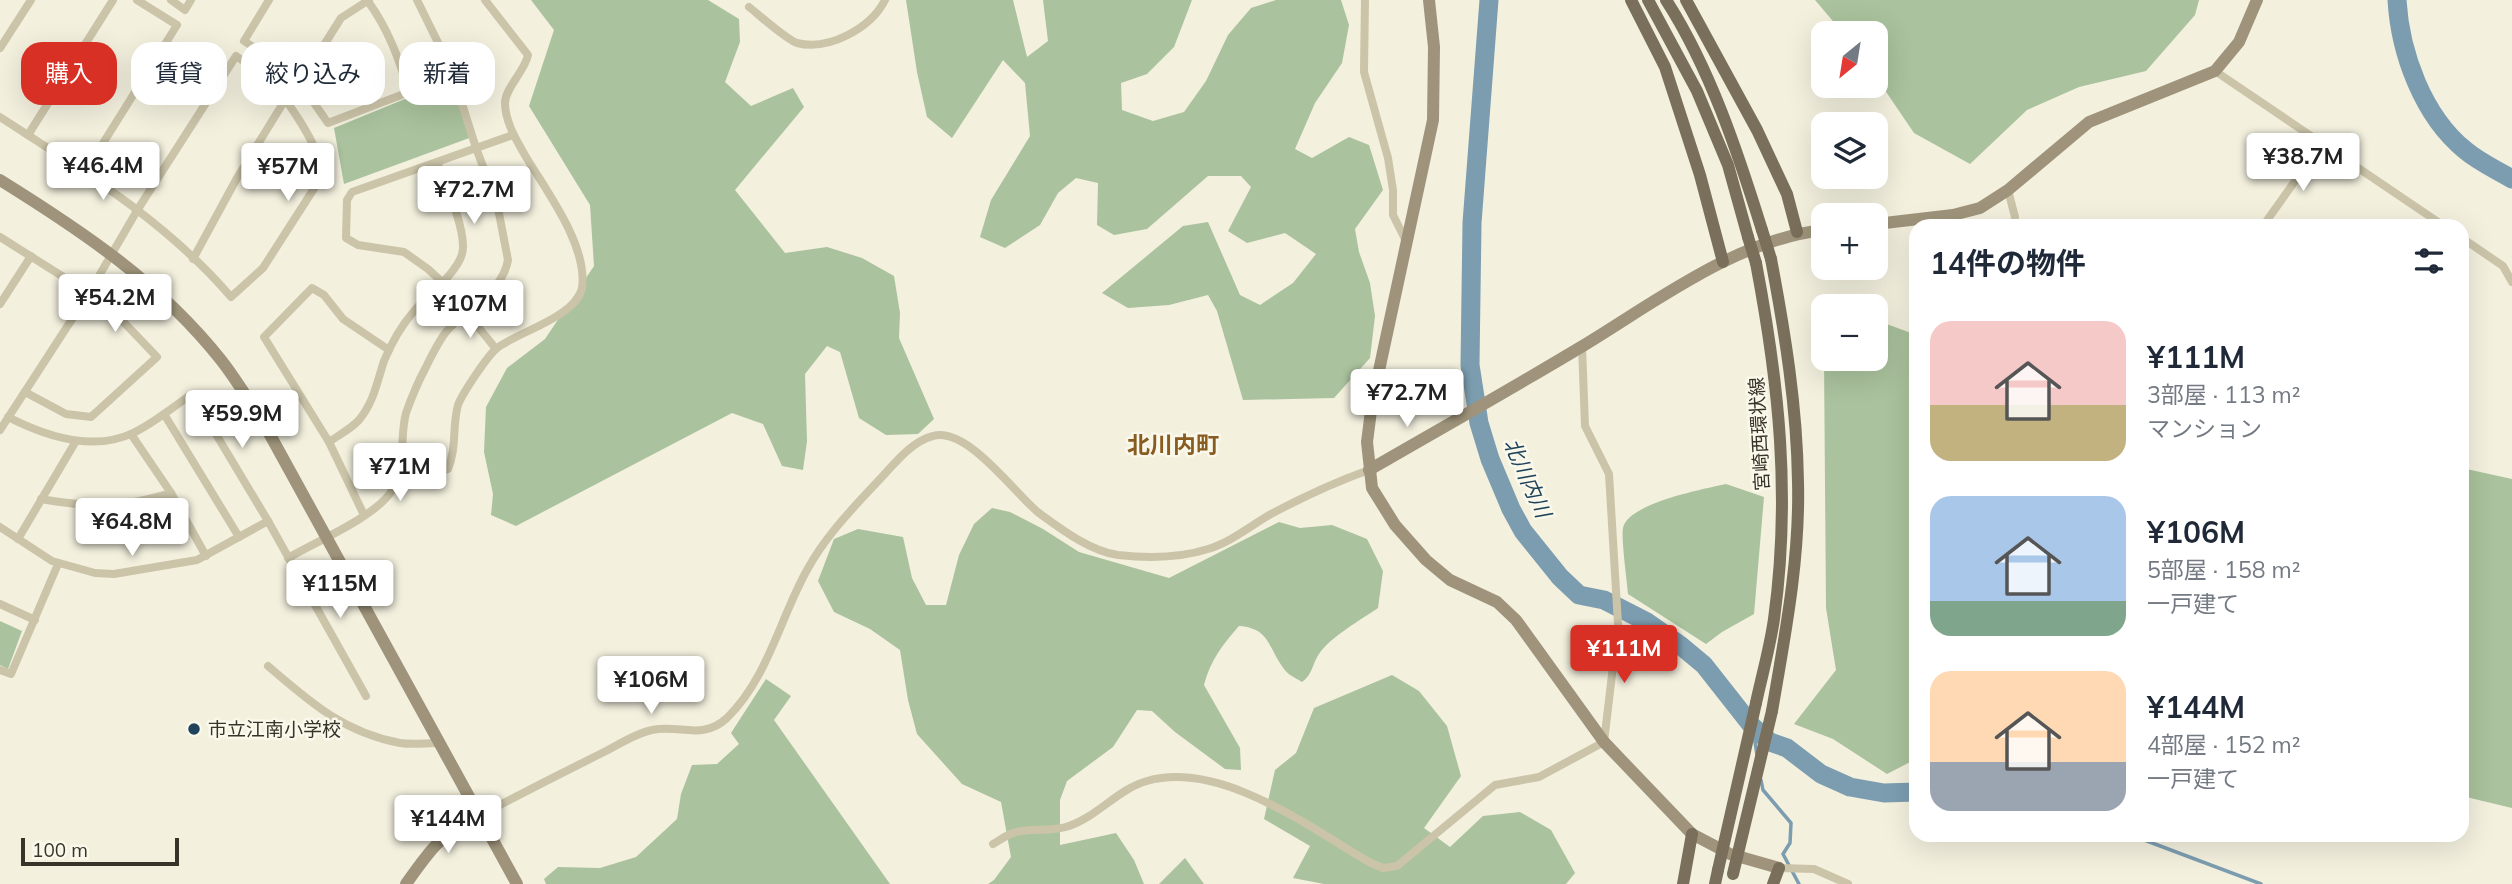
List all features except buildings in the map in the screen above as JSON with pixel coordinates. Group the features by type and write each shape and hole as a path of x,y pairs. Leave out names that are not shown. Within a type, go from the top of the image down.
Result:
{"main road":[{"path":"1631,0 1665,67 1700,175 1723,262"},
{"name":"宮崎西環状線","path":"1648,0 1703,103 1728,165 1756,263 1778,396 1783,483 1780,554 1773,621 1715,884"},
{"name":"宮崎西環状線","path":"1666,0 1703,70 1735,146 1771,259 1793,391 1798,483 1796,555 1772,711 1731,879"},
{"path":"1686,0 1757,130 1787,194 1797,233"},
{"path":"1683,884 1692,834"},
{"path":"1773,884 1779,868"}],"street":[{"path":"0,48 31,0"},
{"path":"28,135 113,0"},
{"path":"85,172 177,25 137,0"},
{"path":"171,0 185,10 191,0"},
{"path":"246,42 270,0"},
{"path":"326,42 341,18 368,0 394,44 399,60"},
{"path":"417,0 438,42"},
{"path":"401,465 442,471 448,468 458,405 483,364 496,349 571,307 582,290 583,275 577,248 563,218 513,135 505,102 528,55 485,0"},
{"path":"749,7 796,43 822,43 836,40 863,25 885,0"},
{"path":"1365,0 1364,72 1386,147 1394,190 1393,215 1407,244"},
{"path":"1429,0 1434,47 1433,120 1372,403 1367,442 1372,488 1395,525 1426,560 1450,580 1497,602 1516,620 1604,743 1692,834 1730,854 1779,868 1814,869 1848,884"},
{"path":"1919,219 1953,215 1980,208 2008,190 2089,122 2215,71 2239,42 2258,0"},
{"path":"0,430 89,293 138,209 236,56 241,60"},
{"path":"2215,71 2434,219"},
{"path":"193,259 237,177 282,105"},
{"path":"0,117 138,209 230,297 263,268 315,187 321,172 318,159 300,121 289,105"},
{"path":"315,105 328,124 376,105"},
{"path":"288,558 381,504 393,489 401,465 406,415 424,370 447,331 504,275 508,260 497,203 462,105"},
{"path":"496,349 442,282 404,252 358,245 348,240 345,235 347,200 352,191 513,135"},
{"path":"2268,219 2322,143"},
{"path":"329,442 359,421 374,397 389,350 414,312 457,265 463,249 449,189 437,162"},
{"path":"0,180 113,254 174,307 221,360 263,422 517,884"},
{"path":"2008,190 2015,219"},
{"path":"1888,223 1909,220"},
{"path":"406,884 432,847 446,835 577,764 650,730 710,730 719,724 741,702 750,688 776,641 807,568 834,530 901,456 934,435 968,446 982,455 1038,512 1093,547 1118,555 1168,555 1206,550 1228,541 1270,515 1334,482 1369,470 1723,262 1797,233 1811,231"},
{"path":"0,237 89,293 114,312 157,357 91,417 66,414 25,392"},
{"path":"2469,242 2508,266 2512,282"},
{"path":"0,304 31,256"},
{"path":"364,515 329,442 264,337 312,288 324,295 342,319 389,350"},
{"path":"1582,346 1585,426 1609,474 1618,624 1604,743"},
{"path":"8,418 51,436 76,441 104,440 131,434 192,394 268,521 366,696"},
{"path":"163,414 239,537"},
{"path":"131,434 170,493 206,556"},
{"path":"18,539 76,441"},
{"path":"41,499 107,507 134,504 170,493"},
{"path":"0,527 58,564 114,575 197,560 268,521"},
{"path":"0,670 10,674 58,564"},
{"path":"0,604 35,620"},
{"path":"268,666 318,709 360,732 402,744 438,743"},
{"path":"993,844 1015,832 1066,828 1125,790 1147,781 1162,778 1200,778 1219,782 1268,803 1371,863 1383,868 1397,866 1495,785 1539,777 1604,743"}],"green space":[{"path":"531,0 708,0 739,19 740,42 725,82 751,106 793,88 804,107 735,190 785,253 827,247 862,258 894,276 900,313 899,338 934,419 918,434 886,435 859,418 840,352 827,346 805,374 807,441 803,470 782,466 763,424 732,413 516,526 491,515 493,494 484,452 486,407 507,368 545,339 594,266 590,205 529,106 554,30"},
{"path":"906,0 1013,0 1027,57 1048,41 1043,0 1192,0 1174,47 1147,74 1121,83 1122,110 1153,121 1184,112 1206,81 1228,35 1251,8 1276,0 1341,0 1349,25 1342,63 1315,103 1295,149 1312,158 1349,137 1369,145 1383,190 1355,229 1359,252 1370,283 1375,316 1370,358 1334,398 1243,400 1217,311 1208,295 1169,305 1128,308 1102,293 1183,226 1208,222 1240,295 1260,305 1293,283 1316,254 1285,233 1247,243 1228,231 1251,187 1241,176 1208,176 1147,229 1114,235 1097,225 1098,183 1076,178 1058,193 1040,225 1005,248 980,237 991,200 1030,136 1025,83 1003,60 952,138 927,117"},
{"path":"1815,0 2199,0 2195,15 2146,71 2079,87 2027,110 1970,164 1914,133 1888,95 1888,21 1833,21"},
{"path":"399,101 399,105 459,105 472,137 344,184 334,128"},
{"path":"1888,324 1909,332 1909,763 1887,774 1833,739 1794,724 1836,670 1826,608 1824,371 1888,371"},
{"path":"2469,470 2512,479 2512,808 2469,798"},
{"path":"1726,484 1764,497 1754,614 1706,644 1628,594 1623,528 1628,519 1652,504"},
{"path":"992,508 1010,512 1079,552 1169,578 1279,522 1300,528 1332,525 1367,539 1383,571 1378,608 1330,642 1319,654 1302,682 1286,671 1267,640 1257,631 1239,626 1222,646 1204,685 1240,748 1241,770 1225,769 1175,732 1152,711 1137,710 1113,747 1067,781 1060,800 1060,845 1116,833 1134,860 1144,884 988,884 1011,857 1001,802 962,784 917,734 900,650 870,629 834,612 818,581 834,539 858,529 903,537 912,578 926,605 946,605 959,555 974,524"},
{"path":"0,621 22,631 8,669 0,665"},
{"path":"1392,675 1419,691 1447,726 1461,776 1424,828 1450,847 1483,816 1520,812 1551,830 1575,873 1566,884 1324,884 1293,878 1310,846 1264,819 1275,770 1296,753 1314,708"},
{"path":"766,679 791,696 774,720 890,884 546,884 544,879 558,867 600,868 636,857 677,819 681,794 692,765 717,764 739,744 731,733"},
{"path":"1185,858 1204,884 1159,884"}],"waterway":[{"name":"北川内川","path":"1489,0 1472,223 1470,365 1479,423 1490,459 1511,509 1523,531 1560,577 1579,595 1604,600 1647,622 1680,645 1704,665 1752,726 1770,742 1787,748 1821,774 1850,787 1884,793 1909,792"},
{"path":"2397,0 2409,62 2416,82 2437,120 2470,154 2512,179"},
{"path":"1754,735 1757,755"},
{"path":"1761,780 1763,790 1791,823 1790,843 1783,854 1799,884"},
{"path":"2150,842 2261,884"}],"place":[{"name":"市立江南小学校","path":"194,729"}],"district":[{"name":"北川内町","path":"1173,445"}]}
